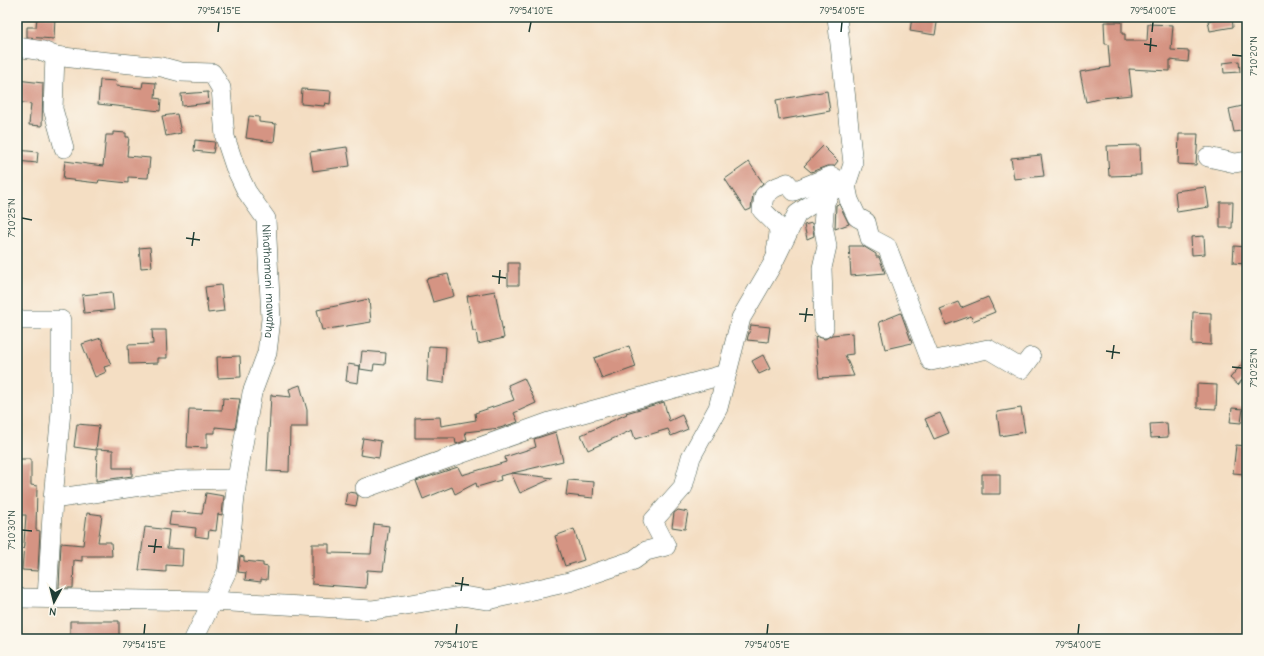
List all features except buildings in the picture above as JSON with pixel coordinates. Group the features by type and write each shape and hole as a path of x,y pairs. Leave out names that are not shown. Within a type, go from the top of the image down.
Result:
{"street":[{"path":"824,328 822,268 827,246 823,225 825,202 839,188 853,164 837,17"},
{"name":"Nihathamani mawatha","path":"17,47 43,51 55,56 154,66 181,72 212,73 221,88 225,137 235,167 248,192 266,219 271,319 266,353 252,393 237,479 227,571 194,639"},
{"path":"55,56 53,109 64,148"},
{"path":"1208,157 1234,163 1247,161"},
{"path":"772,265 780,234 778,226 762,210 764,196 774,188 787,183 794,191 830,176 849,200 857,217 866,222 870,238 886,247 931,361 988,349 1022,369 1031,357"},
{"path":"17,598 213,601 373,610 462,596 488,600 569,582 634,560 646,551 666,546 653,521 683,487 691,457 718,408 741,318 772,265 797,214 839,188"},
{"path":"17,320 61,320 61,411 53,499 48,598"},
{"path":"365,488 550,422 726,374"},
{"path":"53,499 181,480 237,479"}]}
